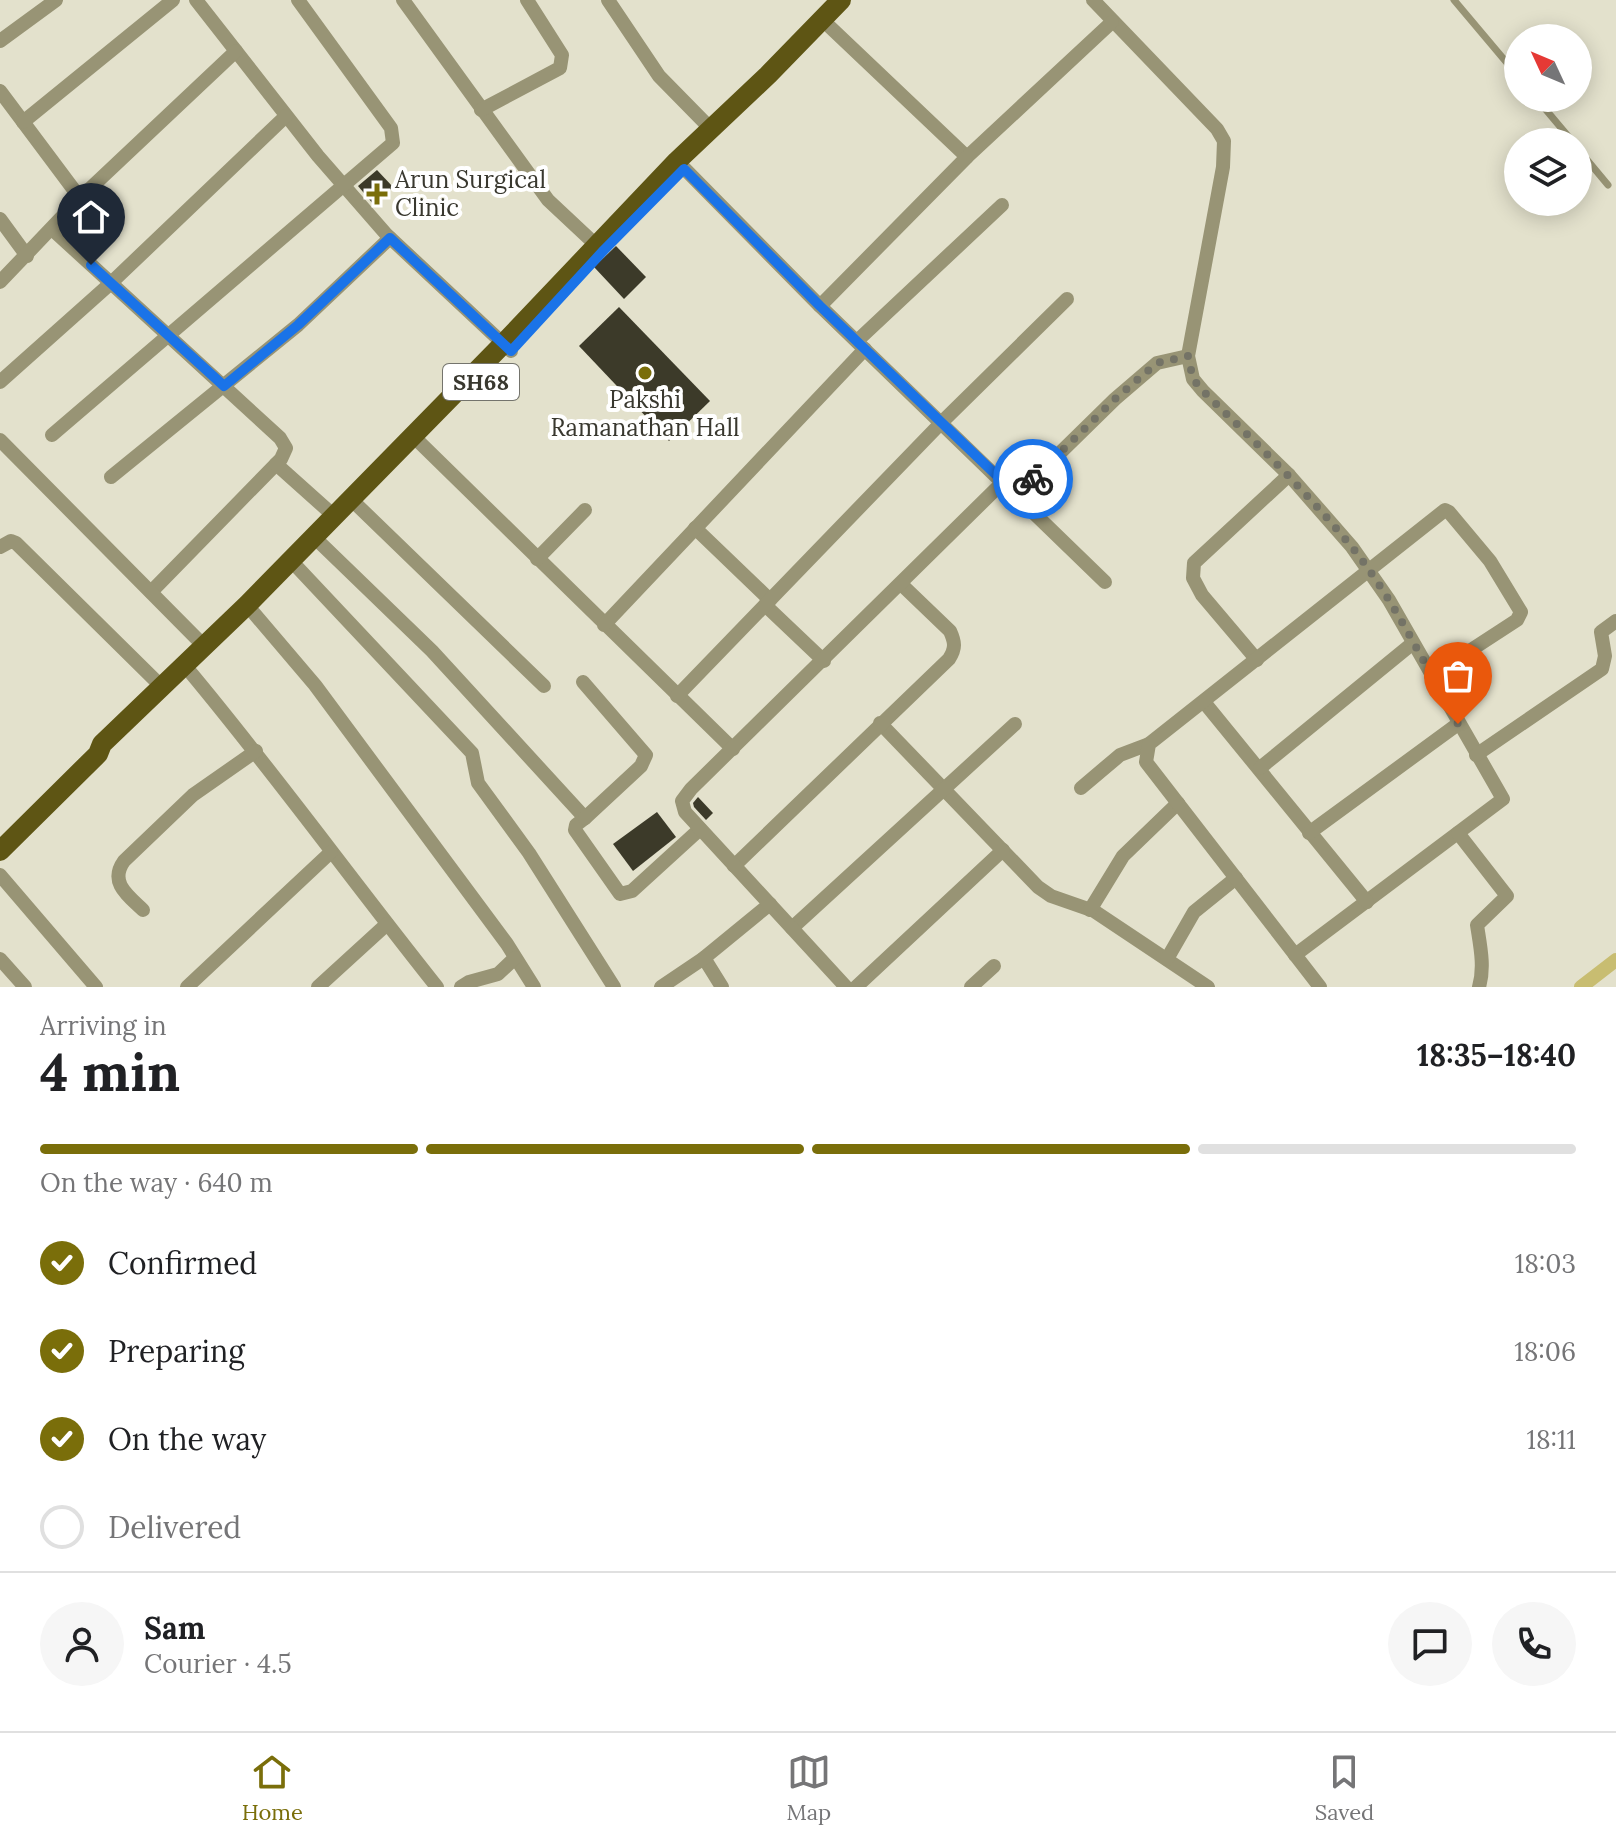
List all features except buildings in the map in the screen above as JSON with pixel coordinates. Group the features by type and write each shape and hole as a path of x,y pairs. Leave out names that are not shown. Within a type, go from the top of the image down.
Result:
{"main road":[{"name":"SH68","path":"98,754 110,751 191,673 292,569 333,515 416,439 507,348 604,250 711,129 844,0"},
{"name":"SH68","path":"507,348 595,244 830,27 844,0"},
{"name":"SH68","path":"317,540 358,506 416,439"},
{"name":"SH68","path":"0,851 161,686 250,609"}],"street":[{"path":"0,41 56,0"},
{"path":"23,122 173,0"},
{"path":"52,435 393,143 394,133 298,0"},
{"path":"403,0 548,200 595,244"},
{"path":"481,110 560,68 563,62 562,55 527,0"},
{"path":"608,0 659,76 711,129"},
{"path":"1093,0 1220,135 1223,167 1185,356 1193,379 1289,475 1352,547 1389,600 1503,799 1295,955"},
{"path":"205,3 236,51 286,116 390,238 507,348"},
{"path":"820,306 967,157 1112,22"},
{"path":"830,27 967,157"},
{"path":"0,282 80,198 236,51"},
{"path":"0,91 80,198"},
{"path":"0,382 111,283 286,116"},
{"path":"680,165 820,306 1105,582"},
{"path":"604,625 861,345 1002,205"},
{"path":"0,219 27,256"},
{"path":"52,229 284,443 285,454 151,592"},
{"path":"111,477 298,325 390,238"},
{"path":"677,696 941,423 1067,299"},
{"path":"1017,495 1115,399 1157,363 1185,356"},
{"path":"416,439 733,749"},
{"path":"0,440 204,646"},
{"path":"276,464 333,515"},
{"path":"1257,660 1202,595 1193,578 1194,563 1289,475"},
{"path":"846,987 700,829 682,807 682,801 1003,482"},
{"path":"358,506 544,686"},
{"path":"537,559 585,510"},
{"path":"1081,788 1120,755 1149,744 1204,702 1445,510 1490,561 1518,607 1520,616 1431,676"},
{"path":"695,528 824,661"},
{"path":"317,540 432,651 585,818"},
{"path":"0,547 11,541 16,543 161,686"},
{"path":"292,569 467,746 472,753 478,783 529,853 614,987"},
{"path":"734,866 955,650 950,631 901,584"},
{"path":"250,609 315,685 534,987"},
{"path":"1476,755 1602,669 1605,656 1601,632 1616,621"},
{"path":"1260,768 1413,643"},
{"path":"191,673 256,751 437,987"},
{"path":"583,682 646,755 641,766 576,825 575,830 620,894 632,891 700,829"},
{"path":"1204,702 1367,902"},
{"path":"880,723 1044,891 1090,910 1208,987"},
{"path":"792,928 1015,724"},
{"path":"1309,833 1458,724"},
{"path":"1149,744 1146,762 1320,987"},
{"path":"143,910 121,889 117,870 193,795 256,751"},
{"path":"1090,910 1123,856 1178,803"},
{"path":"1458,833 1507,896 1477,925 1482,978 1479,987"},
{"path":"856,987 1003,850"},
{"path":"187,987 331,852"},
{"path":"0,875 96,987"},
{"path":"1167,959 1194,912 1236,878"},
{"path":"661,987 704,958 770,904"},
{"path":"318,987 387,924"},
{"path":"461,987 492,977 515,958"},
{"path":"704,958 722,987"},
{"path":"0,959 25,987"},
{"path":"971,987 994,966"}],"lane":[{"path":"1454,0 1504,59"},
{"path":"1548,112 1561,128"},
{"path":"1592,166 1608,185"}],"waterway":[{"path":"1581,987 1616,960"}],"way so far":[{"path":"1033,479 1115,399 1157,363 1188,356 1193,379 1203,391 1289,475 1352,547 1389,600 1458,724"}],"place":[{"name":"Arun Surgical Clinic","path":"377,194"},
{"name":"Pakshi Ramanathan Hall","path":"645,373"}],"route":[{"path":"91,265 224,386 298,325 390,238 511,351 684,169 820,306 1017,495 1033,479"}]}
